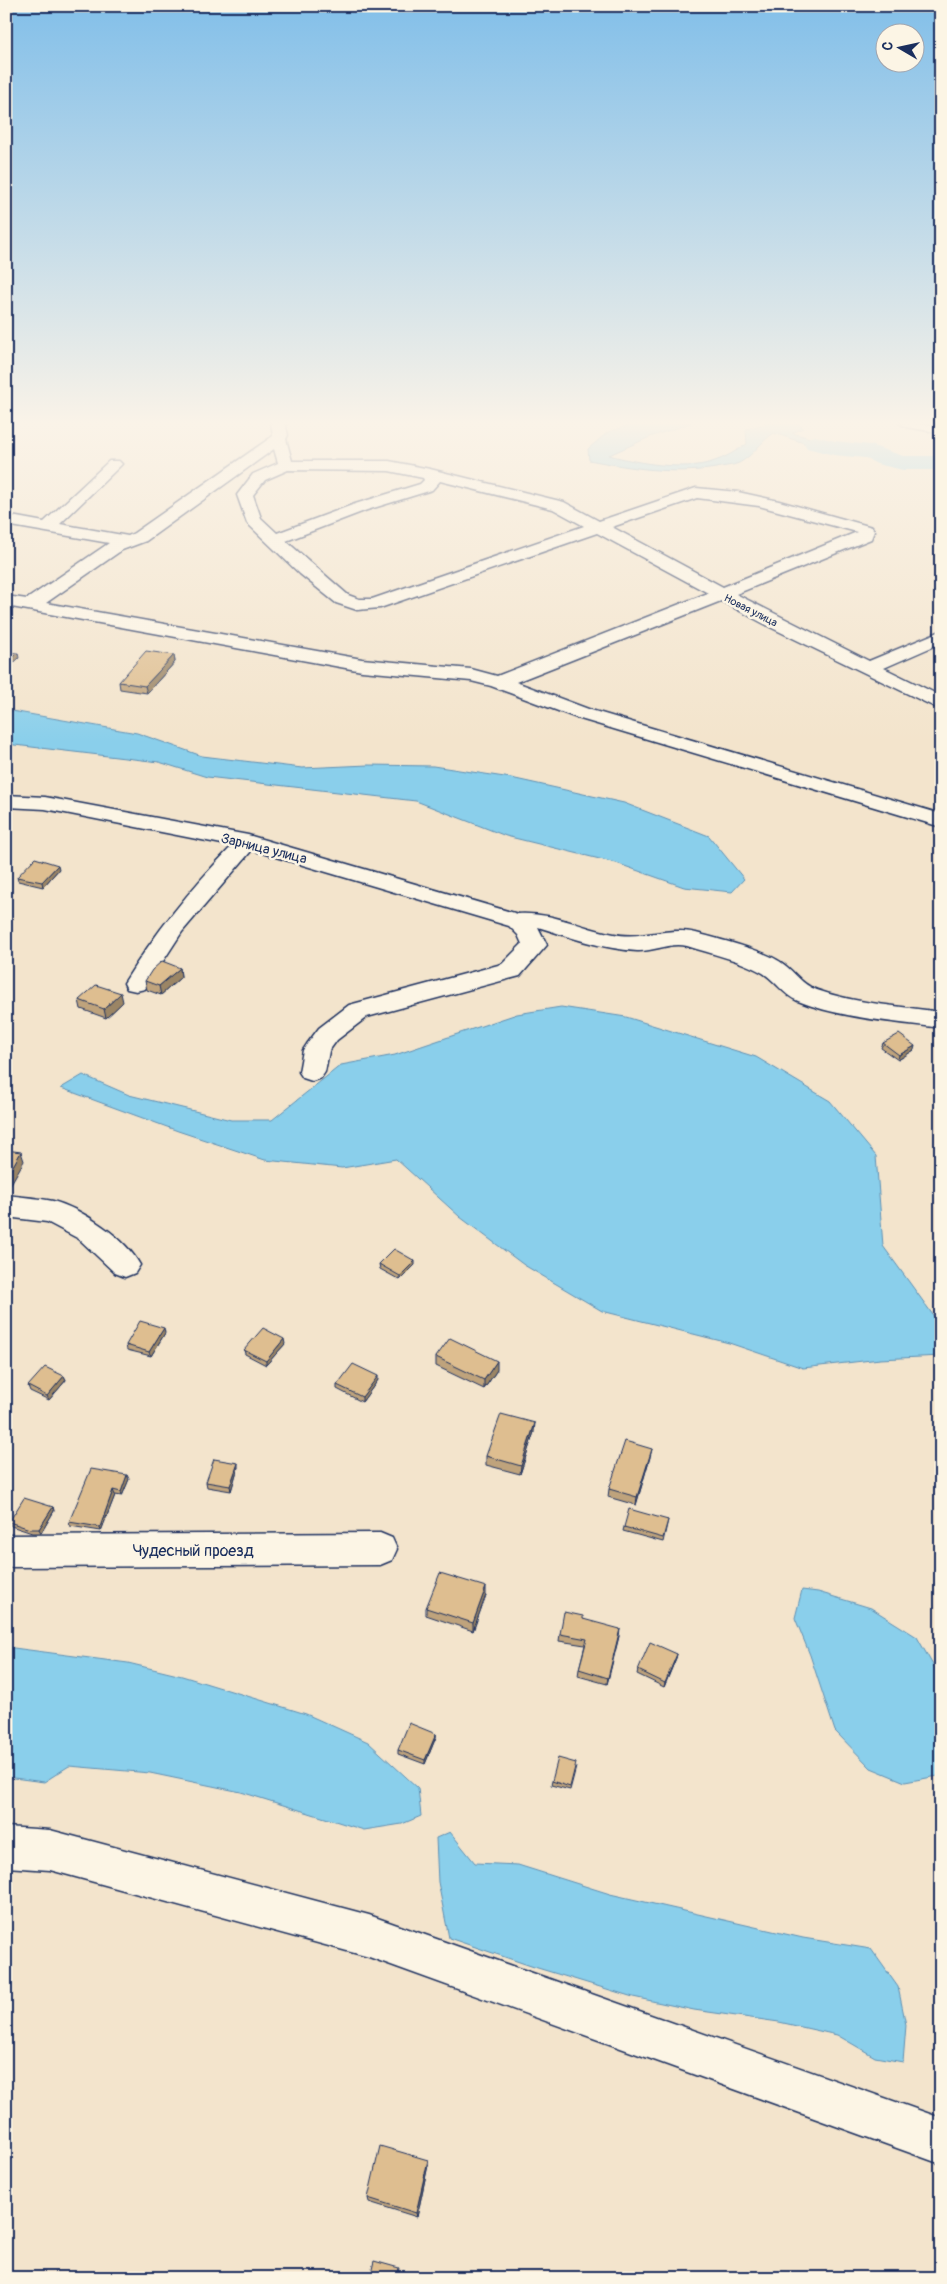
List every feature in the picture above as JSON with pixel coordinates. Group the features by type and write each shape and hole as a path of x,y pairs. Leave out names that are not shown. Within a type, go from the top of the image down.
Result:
{"street":[{"path":"63,530 128,541"},
{"path":"29,606 116,546 140,537 150,530"},
{"path":"263,530 342,599 357,605 374,604 590,530"},
{"path":"274,540 301,530"},
{"name":"Новая улица","path":"603,530 719,593 941,704"},
{"path":"498,682 682,612 719,593 865,535 866,531 864,530"},
{"path":"6,601 362,665 471,675 498,682 584,714 941,821"},
{"path":"869,668 941,636"},
{"name":"Зарница улица","path":"6,801 46,803 95,814 248,842 517,921 538,920 613,942 640,944 680,937 693,940 756,960 773,968 796,990 808,996 854,1008 941,1020"},
{"path":"136,983 152,956 208,884 248,842"},
{"path":"312,1072 316,1050 328,1034 358,1011 511,970 535,946 528,931 517,921"},
{"path":"6,1206 52,1212 89,1231 125,1265"},
{"name":"Чудесный проезд","path":"6,1551 380,1549"},
{"path":"6,1848 50,1850 369,1936 941,2141"}],"water":[{"path":"6,710 137,733 202,756 302,768 368,765 433,766 511,778 624,803 709,836 744,879 732,892 684,887 616,863 506,836 416,801 207,777 159,762 6,744"},
{"path":"561,1007 626,1017 756,1057 830,1101 876,1156 883,1246 941,1326 941,1356 880,1359 803,1368 729,1343 602,1311 524,1265 460,1217 396,1159 342,1168 265,1160 178,1131 61,1088 83,1075 129,1095 231,1120 272,1120 341,1065 395,1055 517,1014"},
{"path":"802,1590 818,1592 871,1608 917,1637 938,1674 941,1687 941,1770 938,1776 905,1782 871,1768 835,1731 810,1655 795,1618"},
{"path":"6,1647 128,1663 182,1676 306,1714 368,1742 418,1788 421,1816 402,1824 364,1830 241,1792 150,1773 69,1766 44,1782 6,1777"},
{"path":"450,1832 475,1863 518,1865 610,1894 803,1938 871,1949 898,1987 906,2025 903,2062 875,2057 837,2035 779,2022 694,2010 633,1997 531,1966 449,1938 438,1882 436,1838"}],"building":[{"path":"146,651 174,655 145,686 119,682"},
{"path":"6,652 18,653 6,665"},
{"path":"35,858 58,865 42,882 17,877"},
{"path":"162,961 180,968 159,986 145,981 152,970"},
{"path":"96,985 121,993 104,1009 79,1000"},
{"path":"899,1034 915,1046 899,1055 883,1043"},
{"path":"6,1150 21,1152 6,1178"},
{"path":"394,1249 415,1261 400,1276 379,1264"},
{"path":"140,1321 164,1328 149,1352 126,1345"},
{"path":"263,1328 284,1339 266,1361 244,1350"},
{"path":"450,1338 497,1361 484,1380 436,1357"},
{"path":"353,1364 378,1376 362,1397 337,1385"},
{"path":"45,1367 64,1376 47,1396 28,1386"},
{"path":"501,1414 535,1423 521,1466 486,1456"},
{"path":"625,1441 652,1449 637,1497 609,1489"},
{"path":"214,1459 238,1463 230,1486 206,1482"},
{"path":"91,1469 127,1475 121,1492 113,1490 100,1527 69,1522"},
{"path":"24,1498 53,1507 39,1529 30,1529 9,1522"},
{"path":"629,1509 668,1520 663,1538 624,1527"},
{"path":"440,1573 486,1587 473,1623 426,1608"},
{"path":"564,1612 583,1616 583,1619 620,1629 608,1678 579,1669 587,1639 560,1634"},
{"path":"650,1642 677,1654 665,1683 638,1670"},
{"path":"409,1723 436,1734 425,1760 398,1750"},
{"path":"558,1758 576,1763 570,1787 552,1781"},
{"path":"380,2146 428,2160 416,2213 368,2198"},
{"path":"374,2261 399,2268 397,2278 370,2278"}]}
